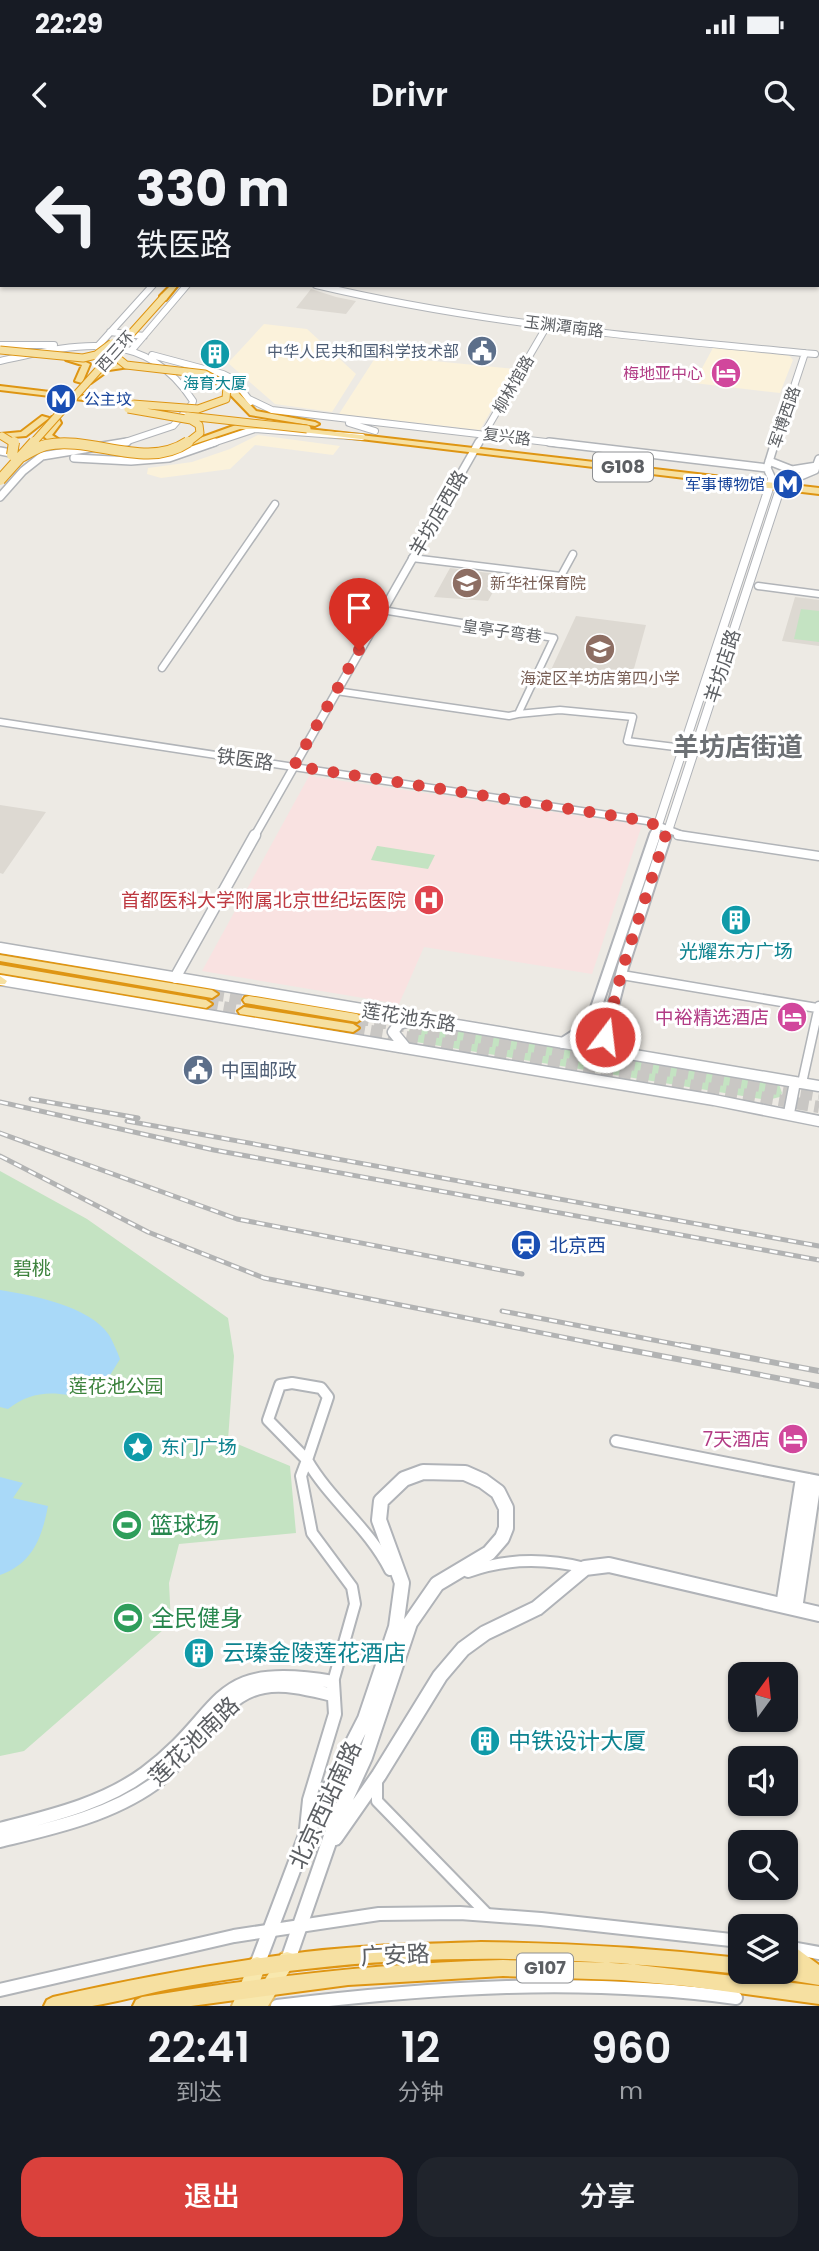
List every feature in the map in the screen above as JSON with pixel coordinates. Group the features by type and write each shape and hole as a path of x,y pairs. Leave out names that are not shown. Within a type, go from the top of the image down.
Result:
{"highway":[{"name":"西三环","path":"116,344 161,287"},
{"name":"西三环","path":"0,480 16,456 116,344 173,287"},
{"path":"0,348 69,358 95,355 116,344 122,347 117,357 126,365"},
{"path":"69,358 87,366 79,374 83,381 107,368 126,365 205,374 227,386 253,414 309,426"},
{"path":"131,407 207,407 226,399 227,386"},
{"name":"复兴路","path":"0,391 778,483 819,485"},
{"path":"131,407 185,419 199,425 198,435 175,448"},
{"path":"1,436 23,434 50,418 57,423 47,436 58,443"},
{"path":"1,436 15,443 16,456 37,446 58,443 138,452 175,448 243,426 309,426"},
{"name":"西三环","path":"0,468 16,456"},
{"name":"复兴路","path":"778,483 819,491"},
{"name":"莲花池东路","path":"0,958 209,999 0,978"},
{"name":"莲花池东路","path":"246,1006 355,1023"},
{"name":"广安路","path":"53,2006 288,1960 506,1951 612,1955 738,1989"},
{"path":"798,1959 819,1977"},
{"name":"广安路","path":"142,2006 244,1997 277,1984 441,1970 530,1968 617,1972 738,1989 819,1995"},
{"path":"798,1974 819,1977"}],"main road":[{"name":"羊坊店路","path":"613,1049 605,1037 609,1019 683,748 778,483"},
{"name":"羊坊店路","path":"568,1041 580,1035 597,1006 663,828 778,483"},
{"path":"597,1006 592,1035 598,1036 609,1019"},
{"name":"北京西站南路","path":"244,1997 273,1930 305,1837 362,1728 402,1601 398,1566 378,1525 382,1500 389,1490 411,1475 440,1469 460,1471 491,1487 502,1502 506,1527 493,1551 444,1578 429,1594 410,1625 364,1761 326,1852 288,1960 277,1984 258,2006"},
{"path":"326,1852 380,1775 440,1676 463,1649 485,1633 537,1608 586,1568 609,1566 627,1569 731,1591 819,1614"}],"street":[{"path":"0,361 56,349 99,345 151,287"},
{"path":"133,348 185,287"},
{"name":"玉渊潭南路","path":"325,287 406,306 815,354"},
{"name":"柳林馆路","path":"477,447 548,324"},
{"path":"110,332 144,336"},
{"path":"0,348 99,345 133,348 158,361 192,399 193,404 179,421 162,432 74,454 41,456 23,471 0,497"},
{"name":"复兴路","path":"133,348 212,369 233,379 257,410 339,421 372,434"},
{"name":"军博西路","path":"778,483 768,464 806,353"},
{"name":"复兴路","path":"249,399 272,410 768,464 793,470 818,462"},
{"name":"复兴路","path":"0,452 153,460 183,455 255,429 344,438 372,434"},
{"name":"羊坊店西路","path":"175,978 477,447"},
{"path":"810,473 818,462"},
{"path":"0,468 23,471"},
{"path":"778,483 810,473 819,474"},
{"path":"162,668 275,504"},
{"path":"412,558 561,576 573,554"},
{"path":"758,586 819,594"},
{"name":"皇亭子弯巷","path":"382,610 554,638 518,713"},
{"path":"336,691 509,716 560,709 632,717 627,741 683,748"},
{"name":"铁医路","path":"0,722 647,821 679,836 819,856"},
{"name":"莲花池东路","path":"0,948 568,1041 819,1086"},
{"name":"莲花池东路","path":"0,978 819,1120"},
{"path":"621,979 818,1007 789,1113"},
{"path":"408,1050 394,1037 395,1028 403,1023 422,1019"},
{"name":"莲花池东路","path":"714,1100 819,1120"},
{"path":"305,1837 309,1800 335,1714 333,1688 355,1604 352,1587 327,1558 312,1533 301,1489 305,1457 328,1397 326,1392 292,1382 280,1385 268,1420 305,1457 317,1478 380,1550 402,1601"},
{"path":"616,1441 811,1480"},
{"path":"790,1608 811,1480"},
{"path":"790,1608 811,1480"},
{"path":"429,1594 449,1580 484,1565 545,1560 586,1568"},
{"name":"莲花池南路","path":"0,1829 77,1808 120,1790 161,1760 222,1696 247,1679 276,1674 333,1688"},
{"name":"莲花池南路","path":"0,1842 86,1817 125,1802 176,1765 230,1702 258,1686 280,1684 333,1688"},
{"path":"380,1775 375,1786 377,1801 489,1916"},
{"name":"广安路","path":"273,1930 390,1913 489,1916 728,1940"},
{"path":"0,1990 91,1967 273,1930"},
{"path":"798,1950 819,1953"},
{"name":"广安路","path":"275,2006 504,1983 607,1984 693,1991 738,1989"},
{"name":"北京西站南路","path":"275,2006 277,1984"}],"shaded area":[{"path":"311,289 356,301 346,314 296,308"},
{"path":"264,324 307,329 356,374 332,412 275,404 228,363"},
{"name":"梅地亚中心","path":"714,346 788,354 793,360 780,393 694,383"},
{"path":"377,355 515,369 480,430 339,414"},
{"path":"258,435 340,446 333,455 255,445 230,469 161,478 147,474 148,468 192,462 230,449"},
{"name":"新华社保育院","path":"450,568 496,574 488,590 493,592 488,601 434,597"},
{"path":"795,597 819,600 819,646 782,641"},
{"name":"海淀区羊坊店第四小学","path":"576,616 646,625 630,683 550,672"},
{"name":"首都医科大学附属北京世纪坛医院","path":"309,776 642,825 592,974 424,947 399,1004 202,971"},
{"path":"0,805 46,812 3,874 0,873"}],"green space":[{"path":"801,609 819,611 819,642 794,639"},
{"path":"377,846 435,855 428,869 371,860"},
{"path":"424,1024 779,1084 782,1093 780,1097 767,1100 416,1042 407,1036 410,1028"},
{"name":"莲花池公园","path":"0,1171 87,1219 228,1318 234,1356 228,1440 290,1466 296,1533 179,1544 169,1583 171,1623 24,1751 0,1756"}],"water":[{"path":"0,1290 74,1309 100,1325 109,1335 120,1359 104,1385 76,1379 69,1395 37,1395 8,1409 0,1407"},
{"path":"0,1477 23,1483 13,1498 48,1506 39,1539 28,1557 0,1575"}],"tunnel":[{"path":"212,994 249,1000"},
{"path":"206,1004 244,1011"},
{"path":"357,1018 819,1096"},
{"path":"353,1028 819,1107"}],"railway":[{"path":"31,1099 138,1118"},
{"path":"0,1102 214,1150 819,1260"},
{"path":"127,1121 819,1246"},
{"path":"0,1133 237,1219 522,1274"},
{"path":"0,1156 148,1232 264,1278 613,1347"},
{"path":"502,1311 690,1347"},
{"path":"603,1345 819,1386"},
{"path":"681,1345 819,1371"}],"place":[{"name":"中华人民共和国科学技术部","path":"482,351"},
{"name":"海育大厦","path":"215,354"},
{"name":"梅地亚中心","path":"726,373"},
{"name":"公主坟","path":"61,399"},
{"name":"军事博物馆","path":"788,484"},
{"name":"新华社保育院","path":"467,583"},
{"name":"海淀区羊坊店第四小学","path":"600,649"},
{"name":"首都医科大学附属北京世纪坛医院","path":"429,900"},
{"name":"光耀东方广场","path":"736,920"},
{"name":"中裕精选酒店","path":"792,1017"},
{"name":"中国邮政","path":"198,1070"},
{"name":"北京西","path":"526,1245"},
{"name":"7天酒店","path":"793,1439"},
{"name":"东门广场","path":"138,1447"},
{"name":"篮球场","path":"127,1525"},
{"name":"全民健身","path":"128,1618"},
{"name":"云瑧金陵莲花酒店","path":"199,1653"},
{"name":"中铁设计大厦","path":"485,1741"}],"district":[{"name":"羊坊店街道","path":"738,747"}],"route":[{"path":"359,650 294,766 647,821 667,831 623,967 605,1037"}],"park label":[{"name":"碧桃","path":"32,1268"}]}
